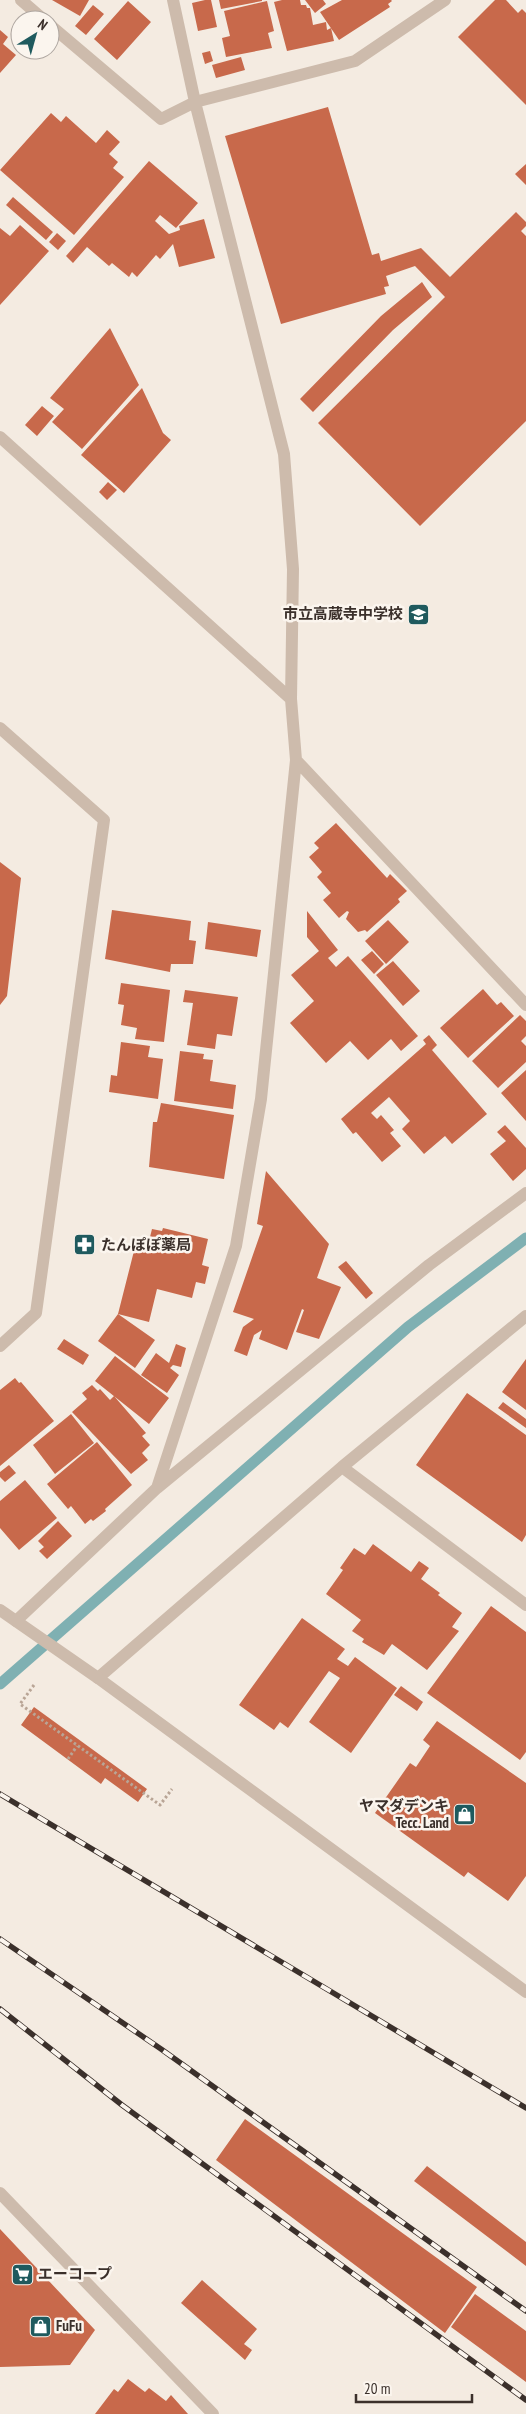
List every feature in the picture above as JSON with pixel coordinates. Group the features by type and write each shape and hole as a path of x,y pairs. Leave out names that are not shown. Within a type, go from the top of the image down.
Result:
{"street":[{"path":"21,0 32,10"},
{"path":"157,1488 236,1246 261,1099 296,760 291,699 293,568 284,454 195,102 173,0"},
{"path":"60,33 161,119 195,102 355,61 445,0"},
{"path":"0,437 291,699"},
{"path":"0,728 104,820 36,1313 0,1346"},
{"path":"296,760 526,1005"},
{"path":"16,1621 157,1488 429,1265 526,1193"},
{"path":"98,1678 342,1467 526,1316"},
{"path":"342,1467 526,1605"},
{"path":"0,1610 98,1678 526,1992"},
{"path":"0,2193 213,2414"}],"path":[{"path":"34,1685 20,1704 160,1805 172,1789"},
{"path":"68,1759 77,1746"}],"building":[{"path":"52,0 89,0 80,16"},
{"path":"211,0 217,27 198,31 192,3"},
{"path":"219,0 262,0 262,1 221,9"},
{"path":"300,0 301,5 306,5 307,8 310,8 313,25 326,22 327,30 331,28 334,41 287,51 274,2"},
{"path":"305,0 323,0 326,4 315,13"},
{"path":"342,0 392,1 388,4 390,7 339,40 320,12"},
{"path":"495,0 506,0 518,13 522,9 526,13 526,105 458,37"},
{"path":"128,1 151,22 117,60 94,39"},
{"path":"267,1 274,31 268,33 272,48 226,57 222,38 230,36 224,11"},
{"path":"93,5 104,14 86,35 75,26"},
{"path":"0,30 8,37 3,44 10,50 10,60 12,60 0,73"},
{"path":"210,51 213,61 205,64 202,53"},
{"path":"241,57 245,70 216,78 212,65"},
{"path":"328,107 372,255 379,253 381,261 421,248 450,277 516,212 526,222 526,226 521,231 526,236 526,421 420,526 318,423 445,297 415,266 386,276 389,286 384,287 386,294 281,324 225,136"},
{"path":"51,113 61,122 66,116 96,143 107,130 120,142 109,154 118,162 113,168 124,177 74,235 0,170"},
{"path":"149,161 198,203 176,228 160,215 155,221 169,234 180,230 179,226 204,219 215,258 179,267 173,244 160,259 156,255 137,277 132,272 129,277 112,263 109,266 87,247 73,263 66,256"},
{"path":"526,164 526,185 515,174"},
{"path":"13,197 53,232 46,240 6,205"},
{"path":"20,225 49,251 0,305 0,228 10,236"},
{"path":"57,233 66,241 58,250 49,242"},
{"path":"422,282 432,297 393,330 313,412 300,399 381,316"},
{"path":"110,328 139,385 82,449 52,422 64,409 50,398"},
{"path":"142,388 163,433 171,440 124,493 81,455"},
{"path":"42,406 54,416 37,436 25,425"},
{"path":"108,482 117,490 107,500 99,492"},
{"path":"336,823 387,878 390,874 407,891 398,899 400,902 367,932 365,930 358,932 346,919 349,912 347,911 339,918 323,900 331,893 317,877 322,872 309,857 319,848 314,843"},
{"path":"0,862 21,878 7,996 0,1005"},
{"path":"112,910 191,921 189,940 196,941 193,964 171,964 170,972 105,959"},
{"path":"307,911 338,950 328,958 336,967 348,956 418,1036 401,1051 391,1039 368,1060 350,1041 326,1063 290,1023 314,1001 291,975 319,951 307,937"},
{"path":"388,920 409,942 386,964 365,941"},
{"path":"208,922 261,930 257,957 205,949"},
{"path":"372,951 384,964 374,974 361,960"},
{"path":"393,961 420,991 403,1006 376,975"},
{"path":"121,983 170,990 164,1042 135,1039 137,1028 121,1025 124,1005 118,1004"},
{"path":"483,989 497,1005 501,1002 514,1016 468,1058 440,1028"},
{"path":"185,990 238,997 232,1036 217,1034 215,1049 187,1045 193,1003 183,1002"},
{"path":"520,1015 526,1021 526,1036 521,1041 526,1046 526,1062 498,1088 472,1061"},
{"path":"429,1035 437,1045 432,1050 487,1114 452,1144 445,1136 424,1154 402,1129 410,1121 389,1097 371,1113 377,1119 381,1115 394,1130 390,1133 401,1146 382,1162 356,1132 353,1134 341,1119 426,1044 423,1040"},
{"path":"121,1042 150,1046 148,1057 163,1059 158,1099 109,1092 111,1075 117,1076"},
{"path":"180,1051 204,1054 203,1059 213,1060 210,1081 236,1085 233,1109 174,1101"},
{"path":"526,1070 526,1121 501,1093"},
{"path":"161,1103 234,1115 224,1179 149,1167 153,1122 157,1122"},
{"path":"505,1125 526,1148 526,1169 513,1181 490,1154 506,1141 497,1132"},
{"path":"266,1171 329,1244 317,1278 341,1287 319,1339 296,1332 304,1310 302,1309 287,1350 259,1339 262,1330 254,1335 247,1356 234,1351 243,1327 254,1319 233,1312 263,1226 257,1224"},
{"path":"163,1228 208,1239 202,1265 209,1267 205,1284 196,1282 192,1298 157,1289 149,1322 118,1314 135,1247 147,1249 152,1229 162,1231"},
{"path":"346,1261 373,1293 366,1299 338,1267"},
{"path":"118,1314 155,1340 135,1368 98,1341"},
{"path":"64,1339 89,1355 83,1365 57,1349"},
{"path":"176,1344 186,1348 181,1367 173,1365 170,1368 179,1375 167,1393 141,1375 156,1353 169,1363"},
{"path":"115,1356 169,1398 149,1424 95,1381"},
{"path":"526,1359 526,1410 502,1392"},
{"path":"15,1378 19,1383 21,1382 54,1421 0,1466 0,1390"},
{"path":"92,1385 98,1391 100,1389 110,1400 114,1396 146,1433 142,1436 150,1445 142,1453 148,1460 131,1474 72,1412 87,1399 82,1393"},
{"path":"467,1393 526,1435 526,1535 522,1542 416,1465"},
{"path":"503,1402 526,1419 526,1428 498,1408"},
{"path":"71,1414 94,1443 55,1474 33,1445"},
{"path":"97,1442 132,1485 105,1509 106,1511 93,1521 91,1519 85,1524 71,1506 68,1509 47,1484"},
{"path":"9,1465 16,1473 5,1482 0,1477 0,1472"},
{"path":"25,1480 57,1518 19,1550 0,1528 0,1501"},
{"path":"58,1521 72,1536 47,1559 39,1551 44,1547 38,1541"},
{"path":"373,1544 411,1572 419,1561 429,1568 421,1579 462,1613 452,1627 459,1631 427,1670 392,1644 384,1655 362,1642 364,1639 352,1631 361,1620 326,1594 343,1570 340,1568 354,1548 365,1555"},
{"path":"491,1606 526,1632 526,1752 520,1760 427,1693"},
{"path":"302,1618 345,1649 337,1659 348,1666 355,1657 397,1688 351,1753 309,1722 340,1678 329,1671 288,1728 280,1722 274,1730 239,1705"},
{"path":"401,1686 423,1702 417,1711 394,1695"},
{"path":"34,1707 147,1789 138,1802 105,1778 101,1784 21,1725"},
{"path":"437,1721 526,1783 526,1876 508,1901 468,1872 464,1877 375,1813 410,1763 416,1767 430,1746 423,1740"},
{"path":"245,2119 477,2287 445,2333 216,2160"},
{"path":"427,2166 526,2242 526,2266 414,2181"},
{"name":"エーコープ","path":"0,2229 95,2330 70,2365 0,2367"},
{"path":"202,2280 257,2329 244,2344 252,2350 245,2360 181,2303"},
{"path":"475,2294 526,2331 526,2382 451,2327"},
{"path":"128,2379 145,2392 149,2388 166,2401 171,2395 188,2414 95,2414 114,2389 118,2392"}],"waterway":[{"path":"0,1684 408,1327 526,1238"}],"railway":[{"path":"0,1794 526,2108"},
{"path":"0,1939 161,2049 526,2311"},
{"path":"0,2009 122,2105 526,2400"}],"place":[{"name":"市立高蔵寺中学校","path":"419,614"},
{"name":"たんぽぽ薬局","path":"85,1245"},
{"name":"ヤマダデンキ Tecc. Land","path":"465,1815"},
{"name":"エーコープ","path":"22,2274"},
{"name":"FuFu","path":"40,2326"}]}
